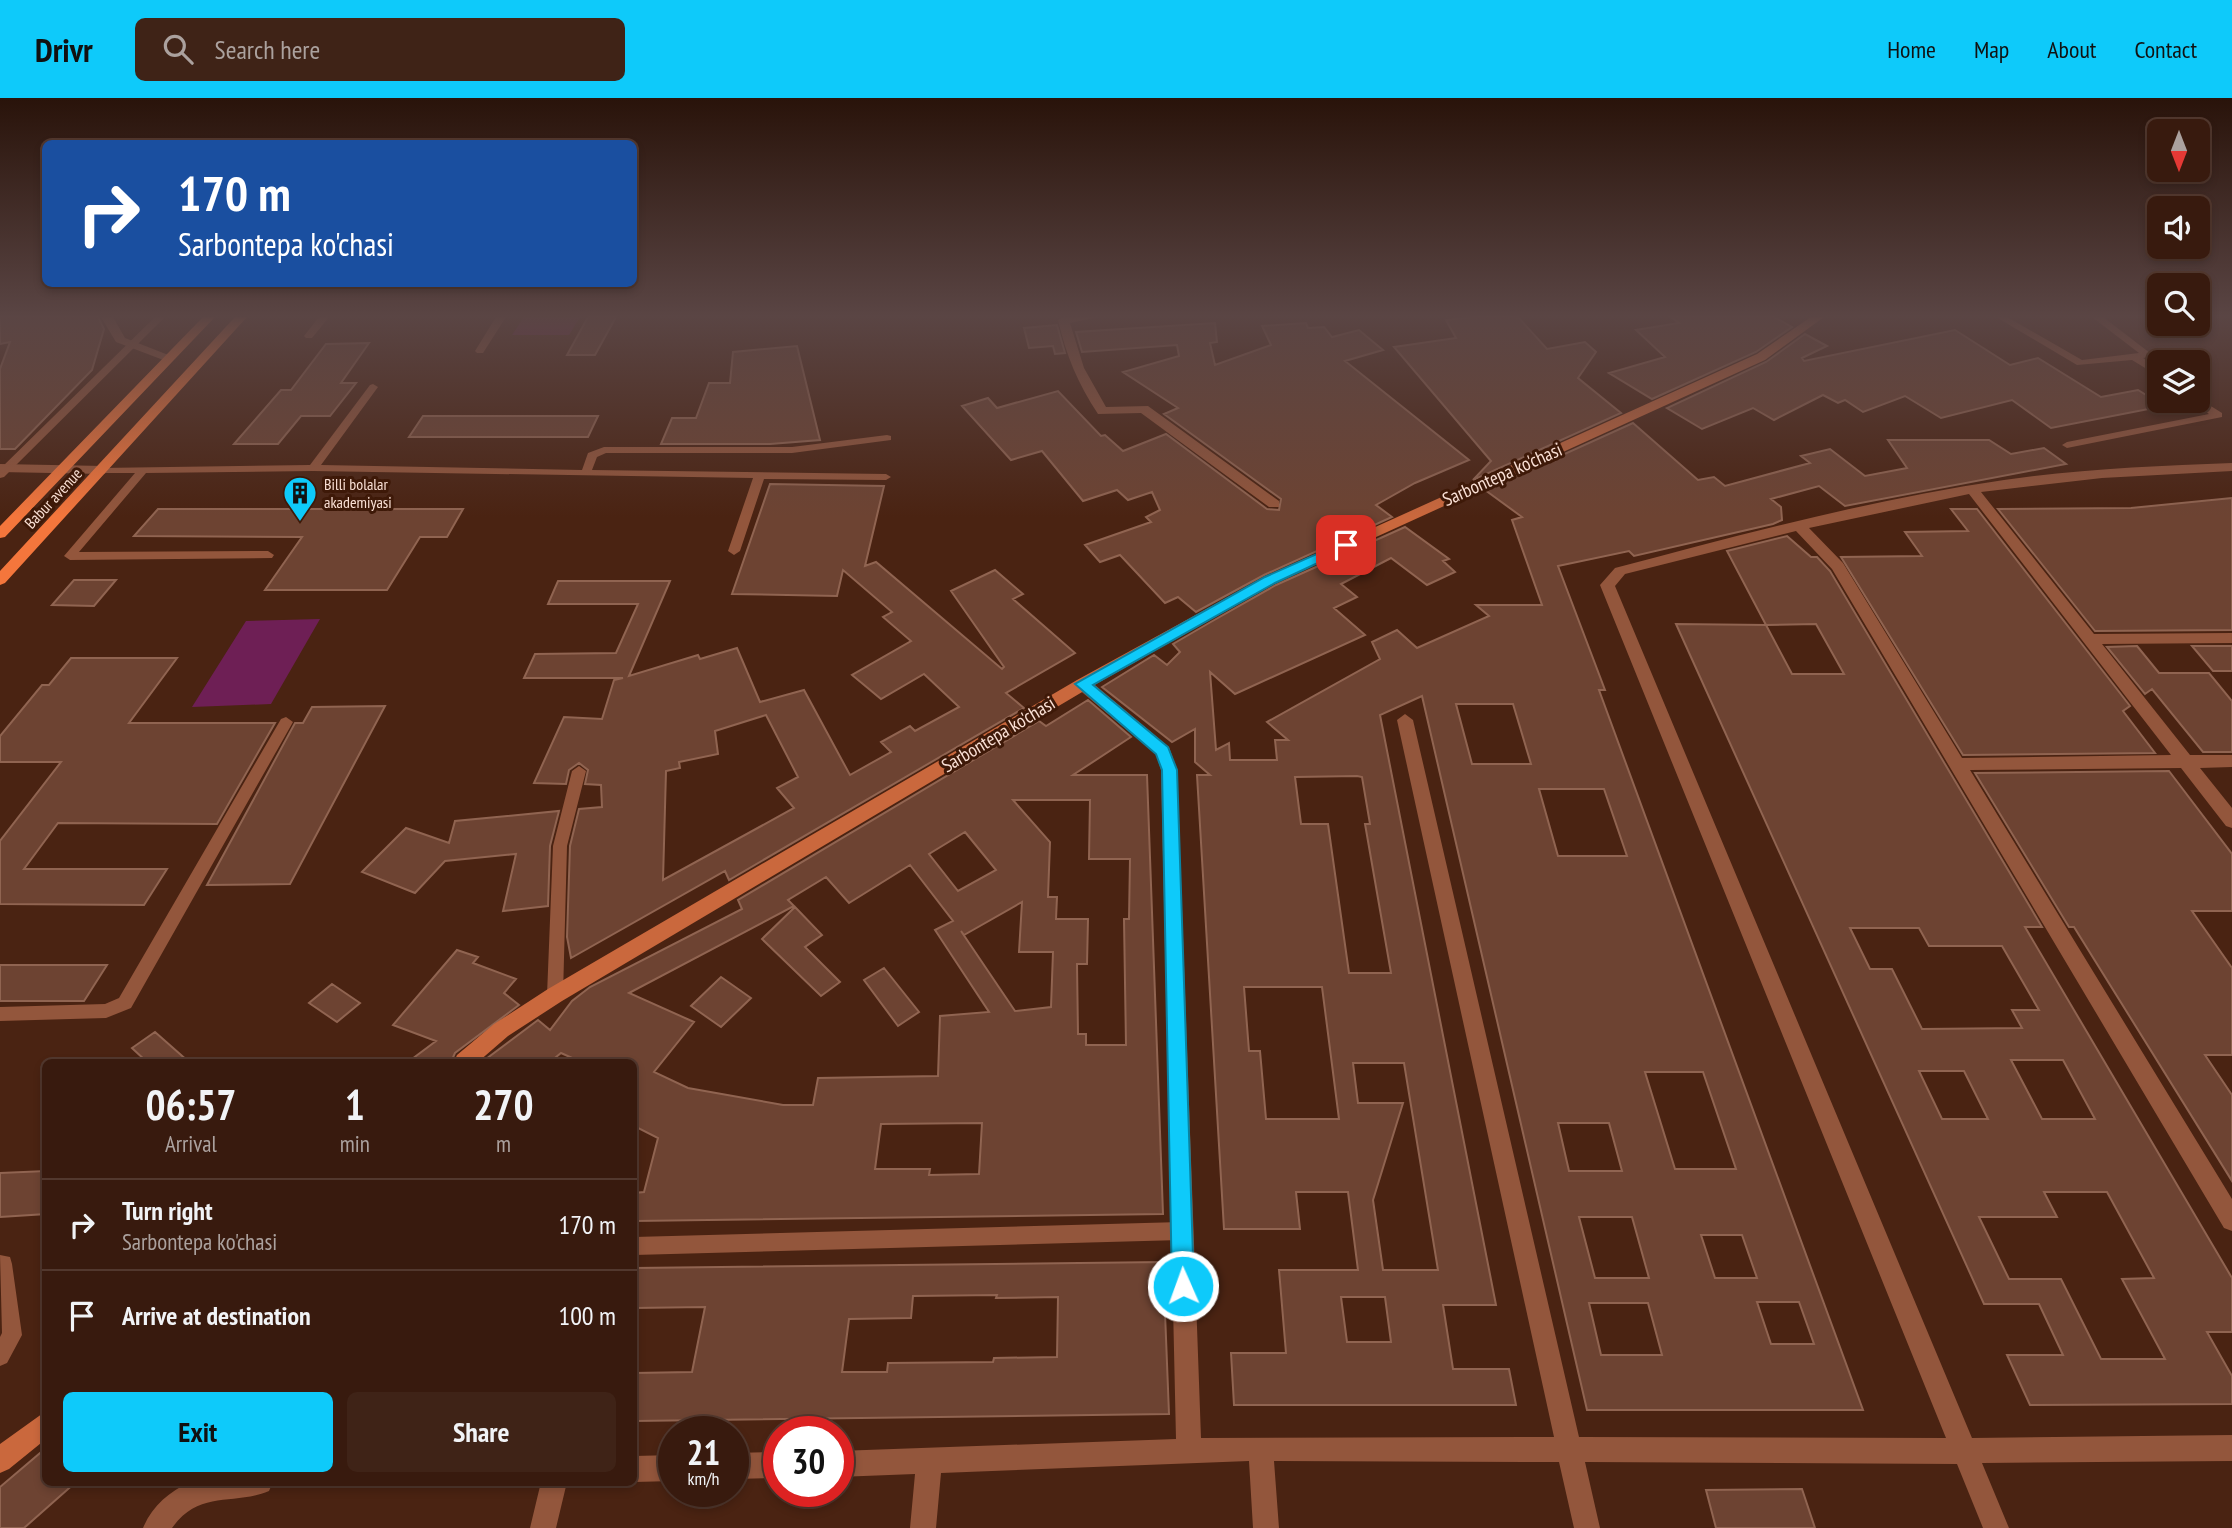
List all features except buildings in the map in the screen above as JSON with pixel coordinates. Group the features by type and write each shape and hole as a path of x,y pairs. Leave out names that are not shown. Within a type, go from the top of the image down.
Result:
{"main road":[{"path":"0,534 146,384"},
{"name":"Babur avenue","path":"0,580 181,384"}],"street":[{"path":"1083,384 1102,411 1144,409 1274,504"},
{"name":"Sarbontepa ko'chasi","path":"467,1059 501,1030 555,995 1083,684 1270,580 1702,384"},
{"path":"1996,1528 1607,585 1620,571 1972,489 2040,479 2232,467"},
{"path":"2,471 104,470"},
{"path":"1972,489 2232,821"},
{"path":"1800,527 1838,566 2232,1220"},
{"path":"2090,639 2232,638"},
{"path":"1083,684 1163,751 1170,770 1189,1449"},
{"path":"1405,720 1587,1528"},
{"path":"1956,764 2232,761"},
{"path":"0,1460 42,1426"},
{"path":"854,1463 1261,1448 1966,1451 2232,1448"},
{"path":"1261,1448 1266,1528"},
{"path":"923,1528 929,1461"},
{"path":"637,1469 658,1468"},
{"path":"156,1528 164,1515 198,1489 225,1486"},
{"path":"543,1528 553,1486"}],"lane":[{"path":"2,471 91,384"},
{"path":"313,468 373,387"},
{"path":"2067,445 2218,415 2210,410"},
{"path":"586,473 592,455 604,450 792,450 887,438"},
{"path":"104,470 313,468 886,477"},
{"path":"143,470 70,556 268,555"},
{"path":"734,551 760,475"},
{"path":"0,1014 106,1012 125,1003 286,722"},
{"path":"555,995 560,846 579,771"},
{"path":"637,1246 1181,1231"},
{"path":"0,1264 3,1264 12,1335 0,1356"}],"shaded area":[{"path":"320,619 271,704 192,707 246,621"}],"place":[{"name":"Billi bolalar akademiyasi","path":"300,523"}],"route":[{"path":"1183,1286 1170,770 1163,751 1083,684 1270,580 1346,545"}]}
